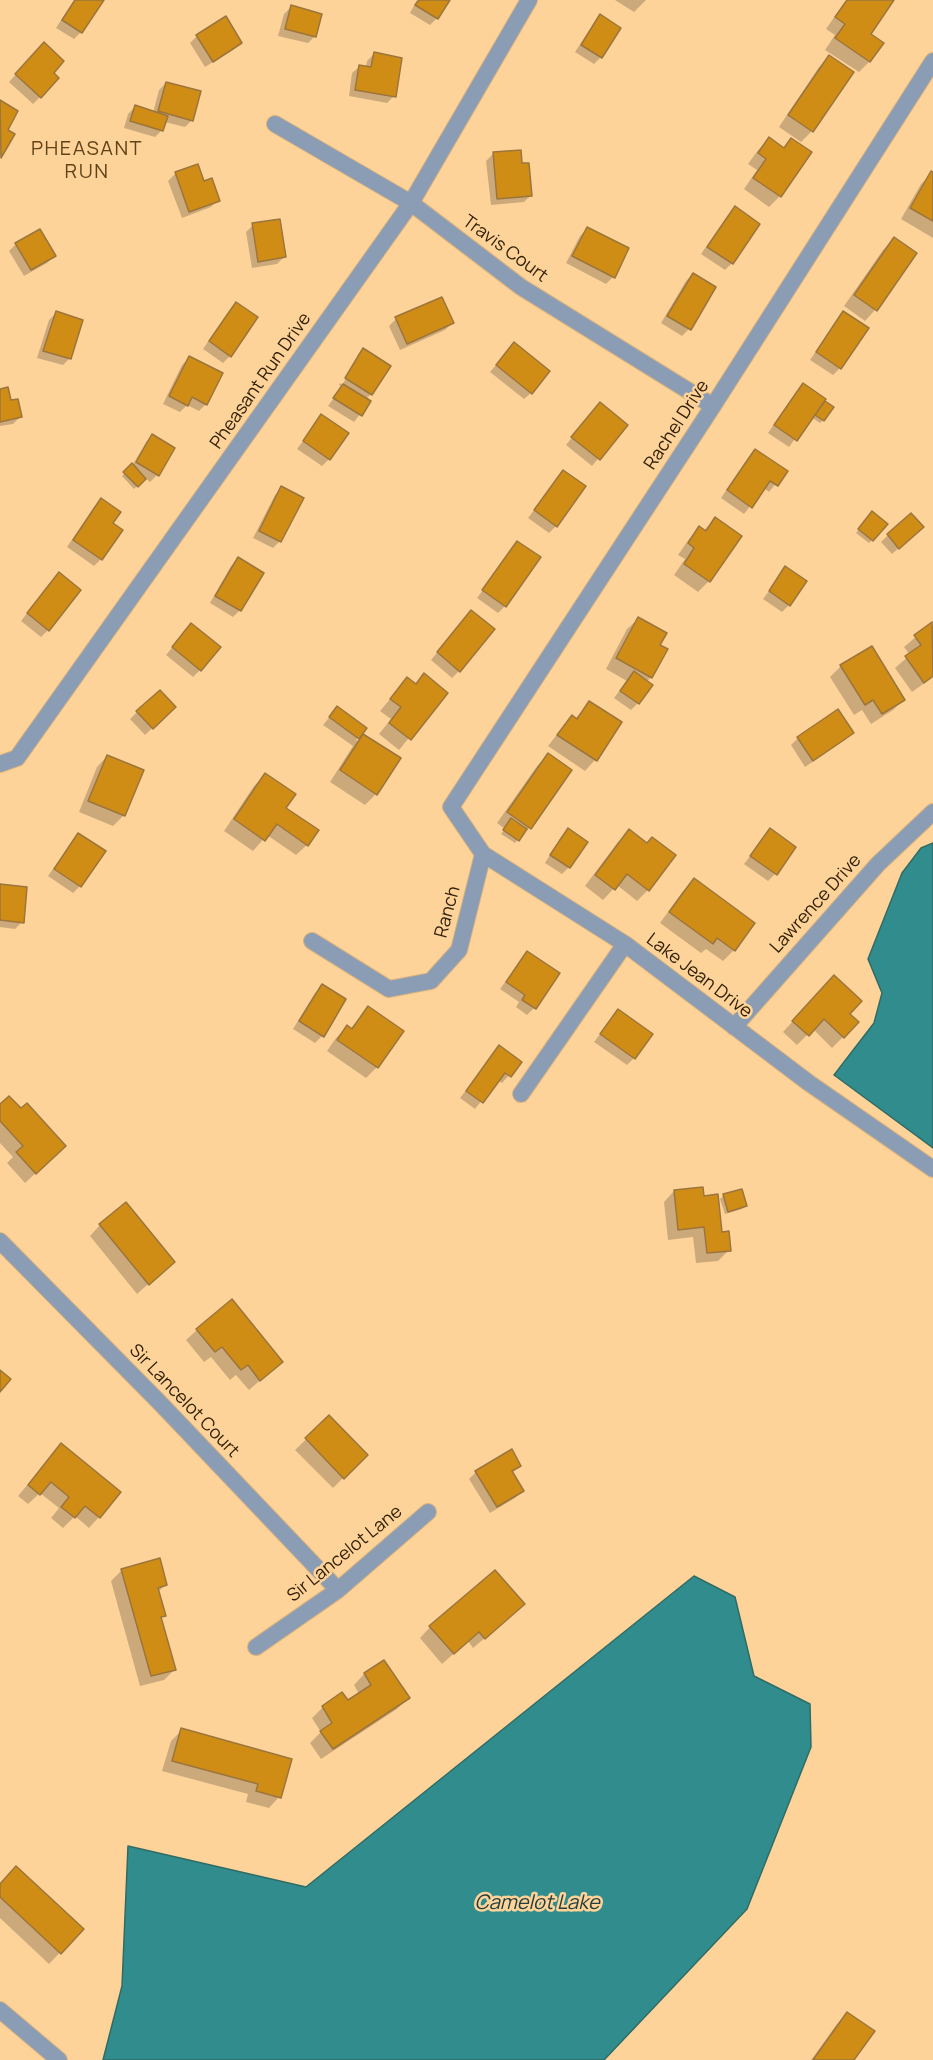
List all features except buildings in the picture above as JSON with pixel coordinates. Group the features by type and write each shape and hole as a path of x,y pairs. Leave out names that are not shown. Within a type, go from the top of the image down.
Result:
{"street":[{"name":"Pheasant Run Drive","path":"0,764 17,758 411,203 529,0"},
{"name":"Rachel Drive","path":"450,807 713,406 933,61"},
{"name":"Travis Court","path":"274,124 411,203 521,287 713,406"},
{"name":"Lake Jean Drive","path":"450,807 483,854 625,944 809,1083 933,1169"},
{"name":"Lawrence Drive","path":"734,1027 878,864 933,812"},
{"name":"Ranch","path":"312,941 389,989 431,981 459,950 483,854"},
{"path":"521,1094 625,944"},
{"name":"Sir Lancelot Court","path":"0,1241 153,1396 338,1590"},
{"name":"Sir Lancelot Lane","path":"256,1647 338,1590 428,1512"},
{"path":"0,2010 59,2060"}],"water":[{"path":"933,843 933,1148 834,1075 874,1023 882,993 868,959 902,873 921,848"},
{"name":"Camelot Lake","path":"694,1576 735,1597 754,1676 810,1704 811,1747 747,1909 604,2060 103,2060 122,1986 128,1846 306,1887"}],"district":[{"name":"PHEASANT RUN","path":"87,160"}]}
